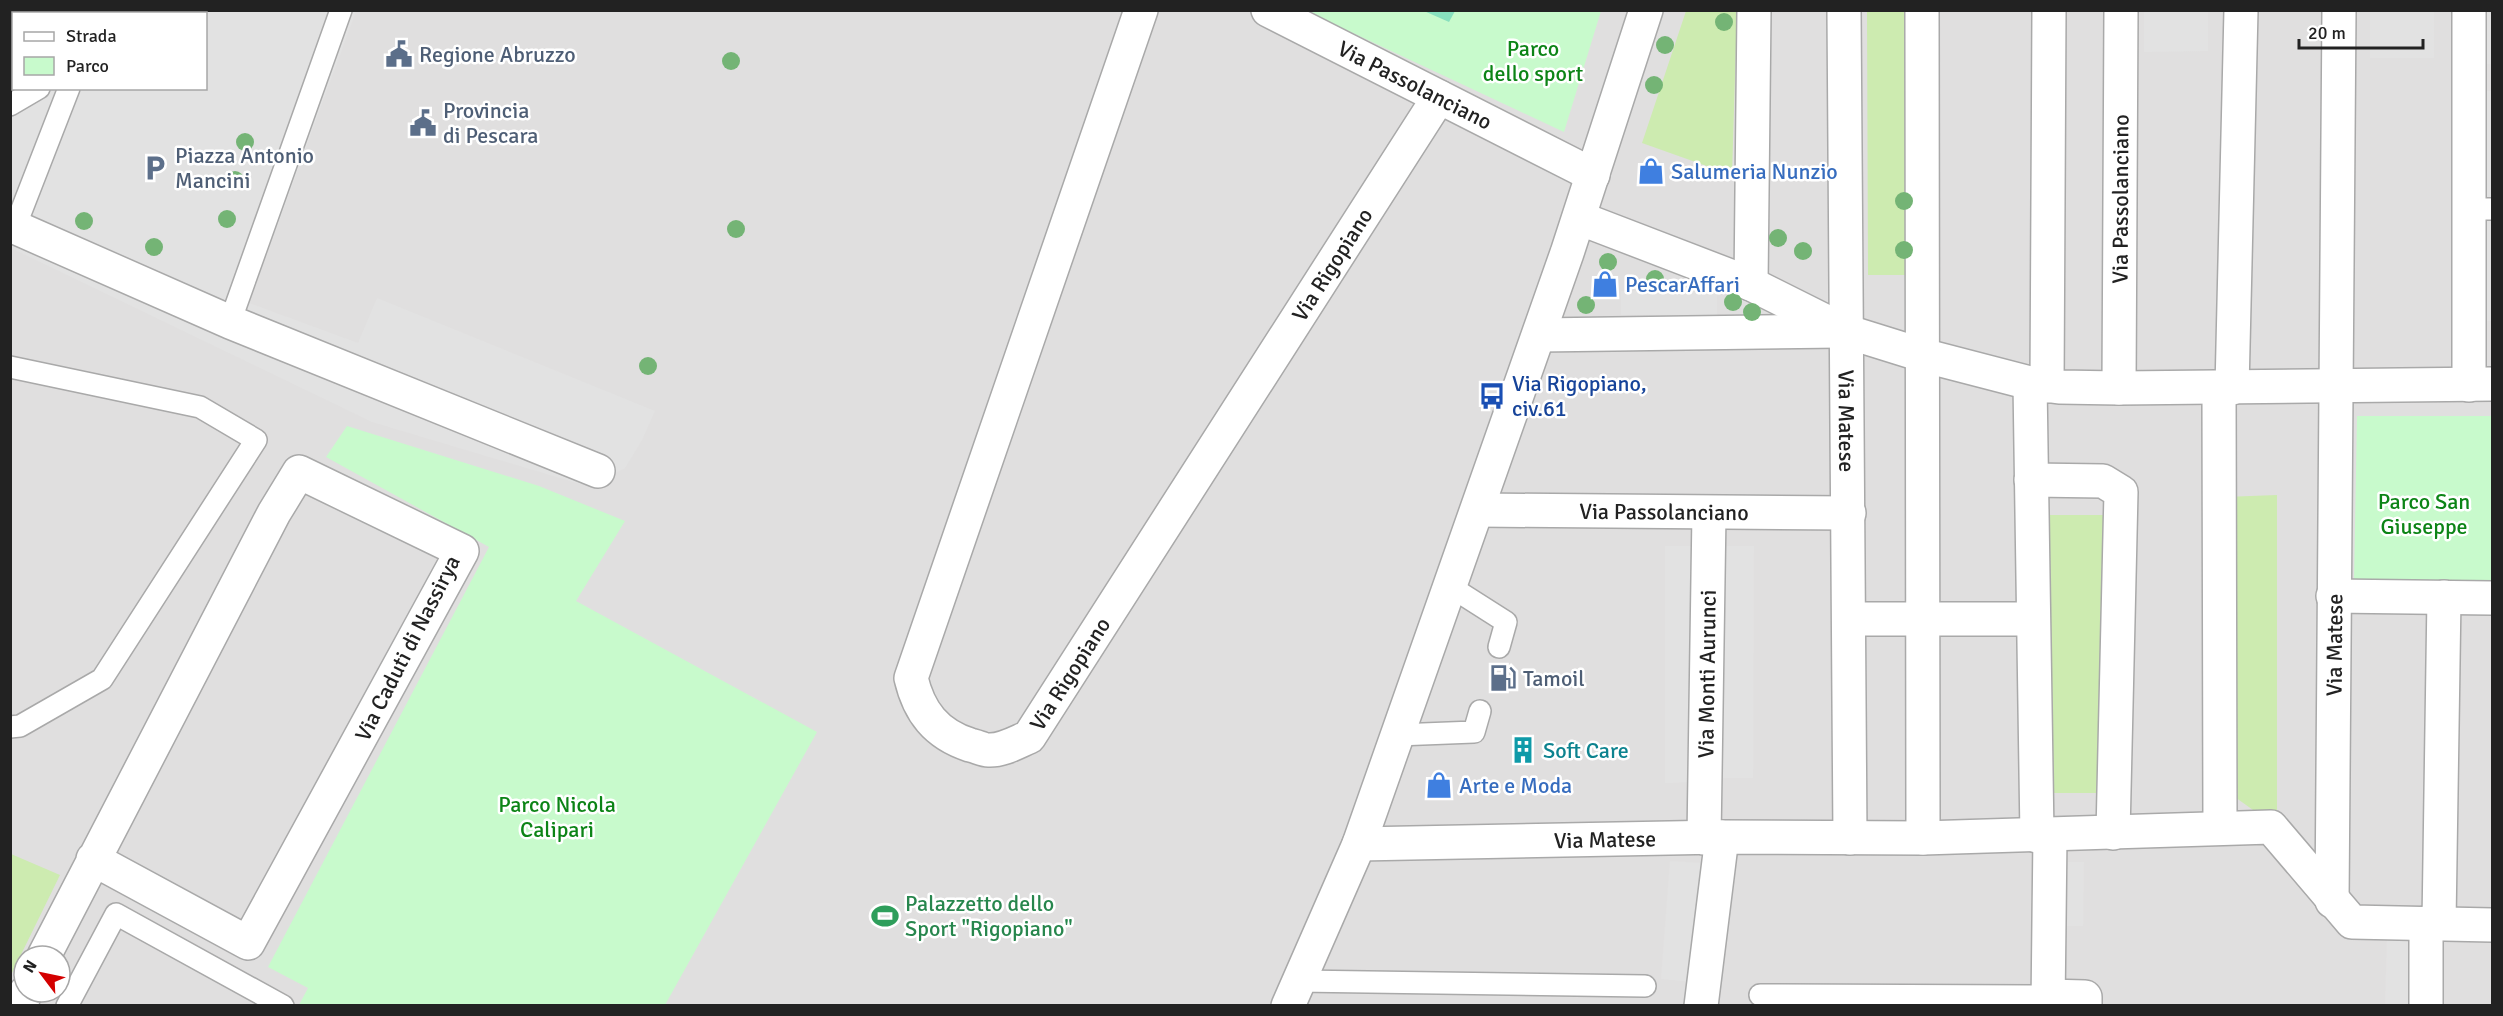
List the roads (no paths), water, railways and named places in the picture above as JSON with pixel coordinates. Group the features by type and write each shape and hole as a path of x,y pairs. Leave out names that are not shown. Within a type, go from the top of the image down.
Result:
{"street":[{"name":"Via Rigopiano","path":"1141,10 910,678 916,699 930,720 950,739 988,750 1008,746 1029,737 1439,97"},
{"name":"Via Passolanciano","path":"1268,10 1593,175"},
{"path":"1293,993 1359,844 1539,335 1646,10"},
{"path":"1751,284 1754,10"},
{"path":"1844,10 1845,331"},
{"path":"1922,10 1923,838"},
{"path":"2049,10 2039,384 2031,480 2033,619 2044,836 2048,1001 2085,997 2085,1005"},
{"name":"Via Passolanciano","path":"2119,388 2121,10"},
{"path":"2220,828 2226,388 2241,10"},
{"path":"2337,388 2339,10"},
{"path":"1579,218 1751,284 1845,331 1923,355 2039,384 2119,388 2337,388 2481,385 2481,209 2469,10"},
{"path":"13,226 230,322 598,471"},
{"path":"1539,335 1845,331"},
{"name":"Via Matese","path":"1845,331 1849,513 1850,838"},
{"name":"Via Matese","path":"2332,901 2333,596 2337,388"},
{"name":"Via Caduti di Nassirya","path":"50,944 93,859 274,513 299,472 462,551 248,943 93,859"},
{"path":"2031,480 2103,481 2121,492 2113,833"},
{"name":"Via Passolanciano","path":"1478,510 1849,513"},
{"name":"Via Monti Aurunci","path":"1701,1005 1713,837 1709,513"},
{"path":"2333,596 2493,598"},
{"path":"2426,1005 2433,923 2444,597"},
{"path":"1850,619 2033,619"},
{"name":"Via Matese","path":"1359,844 1713,837 2044,836 2271,827 2352,922 2493,925"}],"lane":[{"path":"230,322 340,10"},
{"path":"10,105 36,90"},
{"path":"13,226 68,90"},
{"path":"10,367 200,407 256,440 102,679 20,726 10,728"},
{"path":"1451,587 1506,622 1499,647"},
{"path":"1397,735 1474,732 1480,711"},
{"path":"67,1005 116,914 283,1005"},
{"path":"1293,993 1645,986"},
{"path":"1760,995 2048,1001"}],"place":[{"name":"Regione Abruzzo","path":"399,54"},
{"name":"Provincia di Pescara","path":"423,123"},
{"name":"Piazza Antonio Mancini","path":"155,168"},
{"name":"Salumeria Nunzio","path":"1651,171"},
{"name":"PescarAffari","path":"1605,284"},
{"name":"Via Rigopiano, civ.61","path":"1492,396"},
{"name":"Tamoil","path":"1503,678"},
{"name":"Soft Care","path":"1523,750"},
{"name":"Arte e Moda","path":"1439,785"},
{"name":"Palazzetto dello Sport \"Rigopiano\"","path":"885,916"}],"park label":[{"name":"Parco dello sport","path":"1533,60"},
{"name":"Parco San Giuseppe","path":"2424,514"},
{"name":"Parco Nicola Calipari","path":"557,816"}]}
